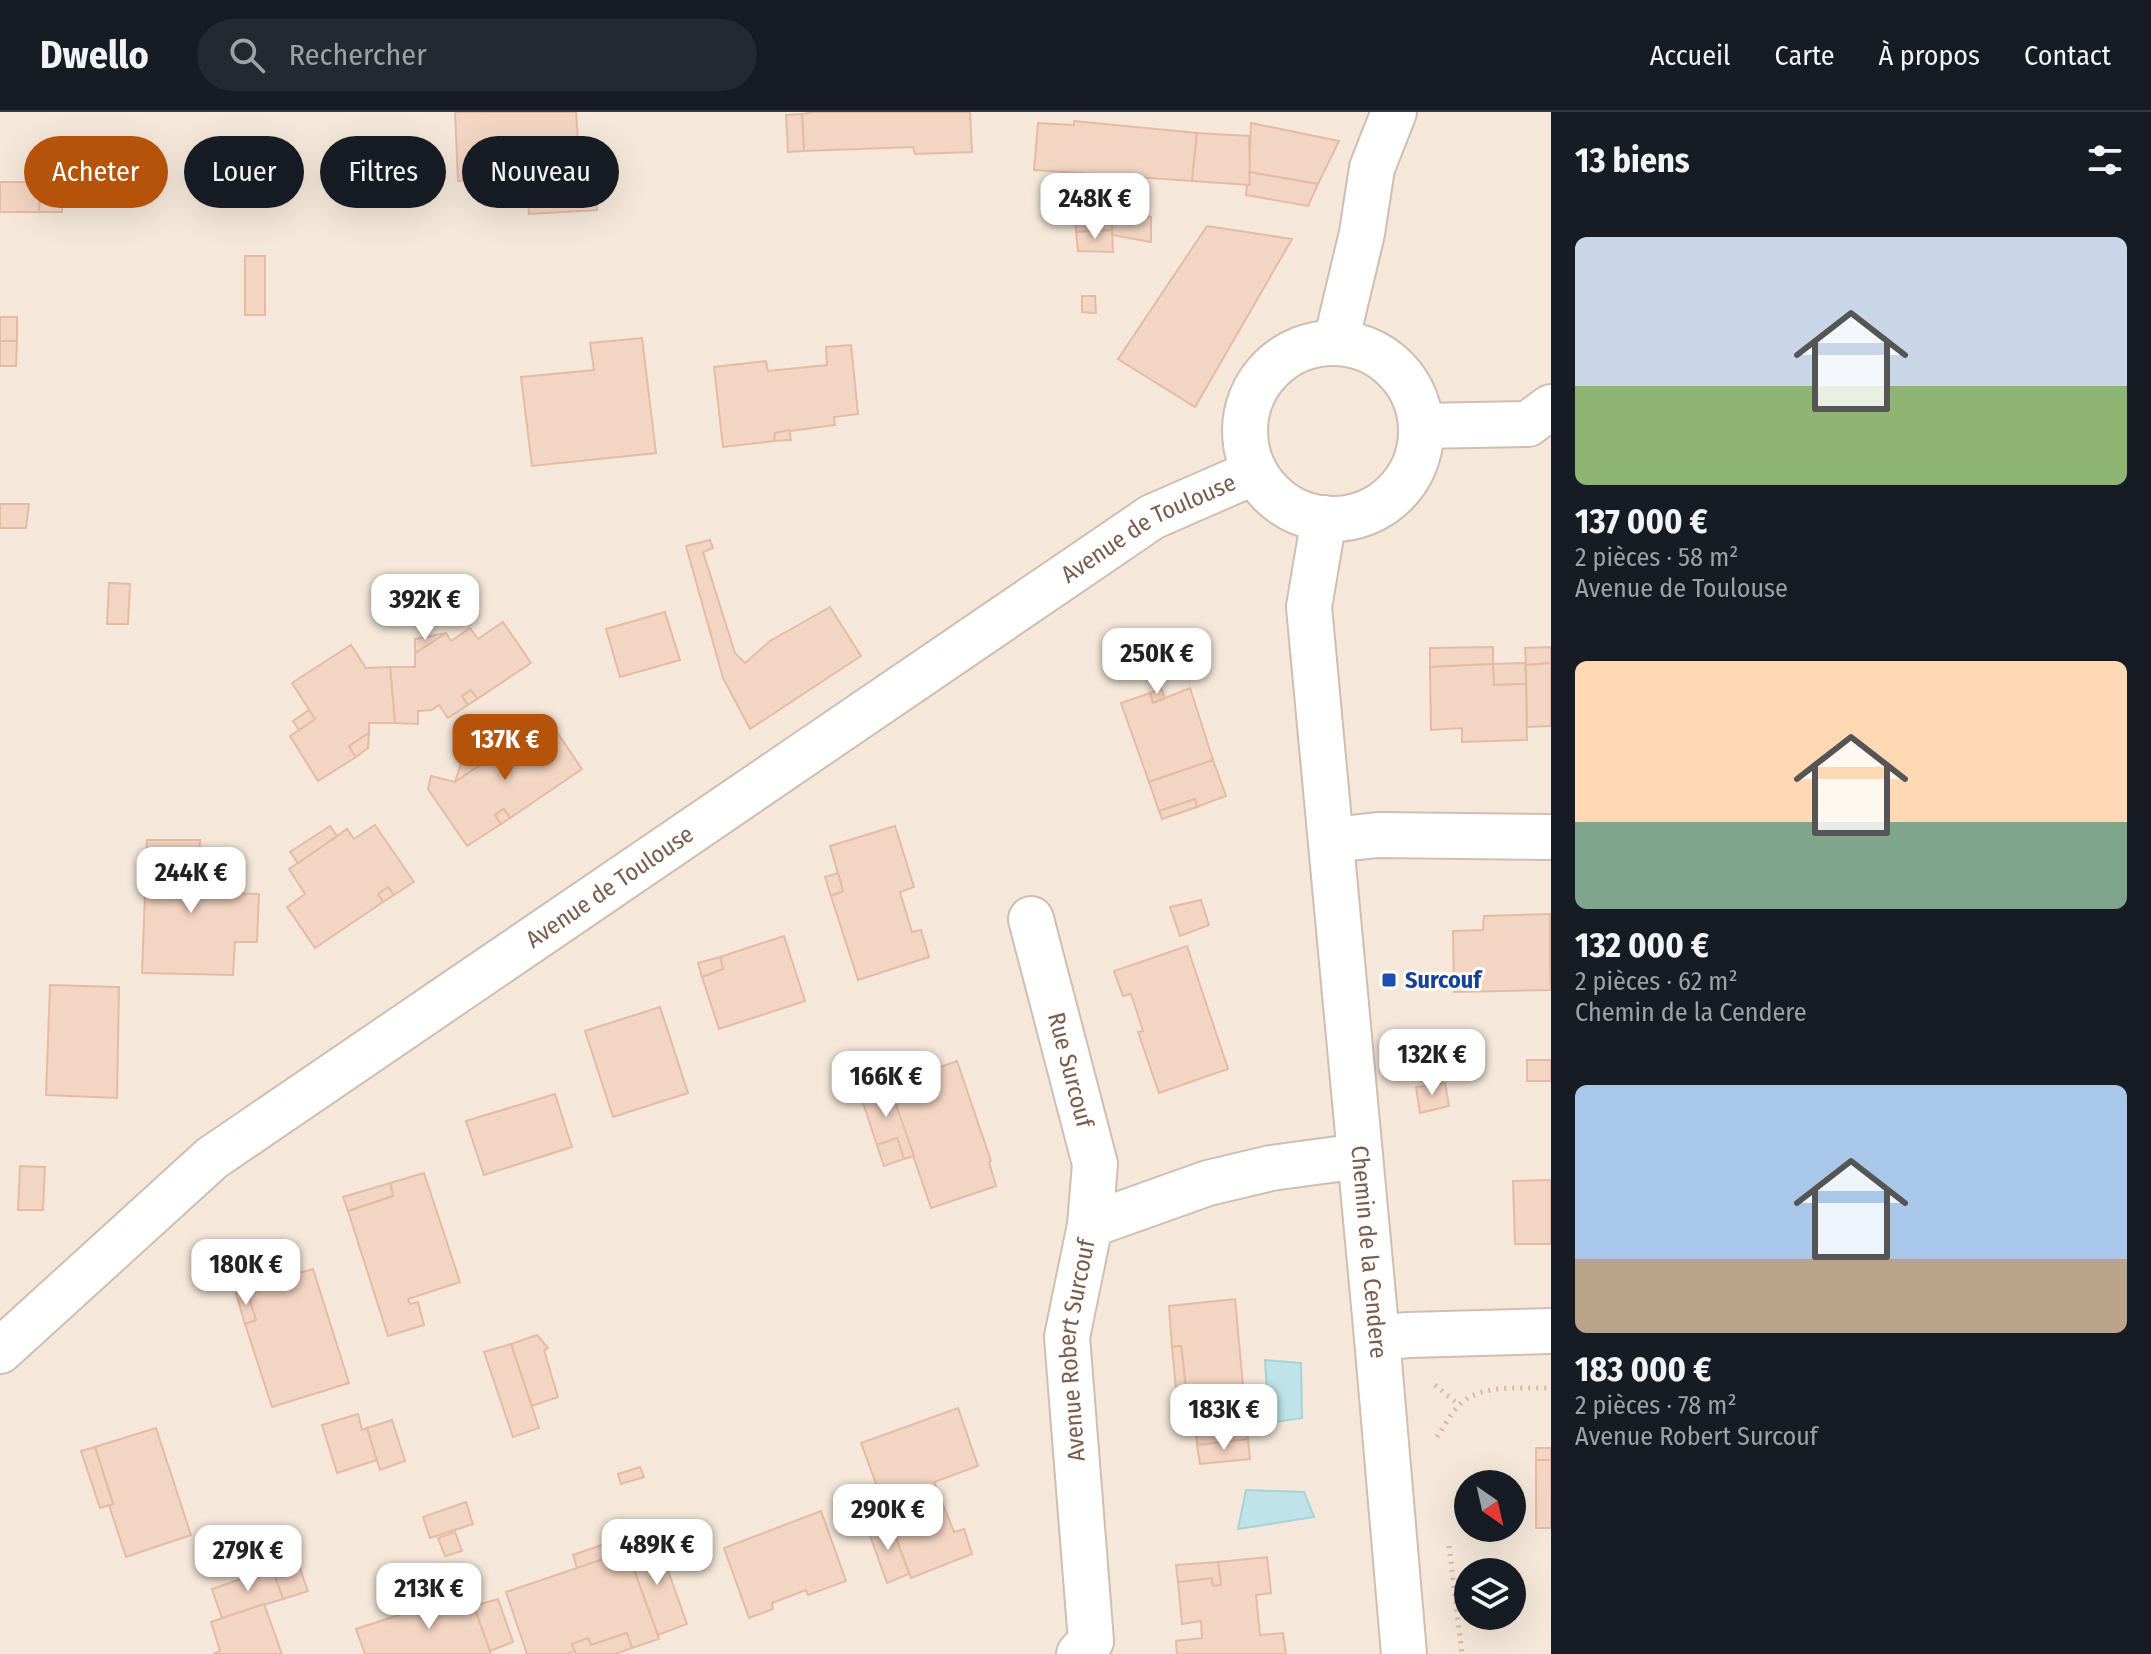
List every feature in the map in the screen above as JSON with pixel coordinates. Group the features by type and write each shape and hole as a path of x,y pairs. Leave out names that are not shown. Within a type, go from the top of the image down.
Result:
{"street":[{"path":"1336,342 1362,233 1372,168 1394,112"},
{"path":"1336,342 1361,347 1385,359 1403,377 1416,400 1421,426 1419,451 1409,474 1393,495 1373,509 1349,517 1324,518 1303,514 1283,503 1267,490 1255,472 1245,443 1246,412 1258,384 1278,361 1305,347 1336,342"},
{"path":"1421,426 1528,424 1551,407"},
{"name":"Avenue de Toulouse","path":"0,1351 212,1158 1152,517 1255,472"},
{"name":"Chemin de la Cendere","path":"1324,518 1309,607 1404,1654"},
{"path":"1332,840 1378,835 1551,837"},
{"name":"Rue Surcouf","path":"1031,919 1095,1164 1090,1225"},
{"name":"Avenue Robert Surcouf","path":"1079,1654 1091,1641 1067,1337 1090,1225 1208,1183 1271,1168 1360,1156"},
{"path":"1377,1338 1551,1331"}],"path":[{"path":"1436,1440 1459,1405 1476,1393 1551,1388"},
{"path":"1447,1532 1462,1654"}],"shaded area":[{"path":"0,112 1551,112 1551,1654 0,1654"}],"water":[{"path":"1265,1360 1301,1363 1302,1418 1269,1423"},
{"path":"1246,1490 1304,1492 1314,1517 1238,1529"}],"building":[{"path":"455,112 576,112 578,136 462,136 462,181 458,181"},
{"path":"970,112 972,152 915,154 913,147 804,151 802,114"},
{"path":"802,114 804,151 788,152 786,115"},
{"path":"1074,121 1197,133 1192,181 1034,170 1038,123 1074,125"},
{"path":"1251,123 1339,141 1318,184 1249,172"},
{"path":"1197,133 1249,136 1250,185 1192,181"},
{"path":"1249,172 1318,184 1308,206 1246,195 1247,185 1250,185"},
{"path":"0,182 24,182 24,208 39,208 39,212 0,212"},
{"path":"39,208 62,208 62,212 39,212"},
{"path":"529,208 597,208 597,210 529,214"},
{"path":"1112,211 1151,217 1151,242 1112,235"},
{"path":"1112,211 1112,230 1076,232 1075,214"},
{"path":"1207,226 1292,239 1195,407 1118,359"},
{"path":"1112,230 1113,252 1078,251 1076,232"},
{"path":"245,256 265,256 265,315 245,315"},
{"path":"1082,296 1095,296 1096,313 1082,312"},
{"path":"0,317 17,317 17,341 0,341"},
{"path":"642,338 656,453 532,466 521,377 594,370 590,343"},
{"path":"0,341 17,341 16,366 0,366"},
{"path":"851,345 858,414 834,417 835,425 775,433 774,441 723,447 714,367 766,361 768,371 827,365 826,347"},
{"path":"789,430 791,440 774,441 775,433"},
{"path":"0,504 29,504 26,528 0,528"},
{"path":"710,540 713,548 703,552 735,653 745,663 770,641 830,607 861,656 750,729 723,678 686,546"},
{"path":"109,583 130,584 128,624 107,624"},
{"path":"665,612 680,660 620,677 606,629"},
{"path":"503,622 531,663 477,699 471,690 462,696 468,705 448,718 439,705 432,710 418,711 418,724 395,723 390,667 415,667 415,653 446,633 451,641 470,628 478,639"},
{"path":"446,633 415,653 415,639"},
{"path":"351,645 366,668 390,667 395,723 369,723 369,733 349,746 356,757 318,781 290,736 315,719 292,683"},
{"path":"1493,647 1493,664 1430,667 1430,648"},
{"path":"1551,647 1551,663 1526,665 1525,648"},
{"path":"1525,663 1526,684 1494,685 1493,664"},
{"path":"1551,663 1551,726 1527,727 1526,665"},
{"path":"1493,664 1494,685 1526,684 1527,740 1462,742 1462,728 1431,730 1430,667"},
{"path":"1161,688 1165,698 1153,703 1150,693"},
{"path":"1190,688 1213,760 1149,782 1121,703 1150,693 1153,703"},
{"path":"471,690 477,699 468,705 462,696"},
{"path":"309,710 315,719 299,730 293,721"},
{"path":"548,719 582,769 510,818 504,809 495,815 501,824 467,846 428,789 431,776 455,782"},
{"path":"369,733 368,748 356,757 349,746"},
{"path":"490,745 496,754 455,782 461,764"},
{"path":"1213,760 1226,796 1197,807 1195,799 1159,811 1149,782"},
{"path":"1195,799 1197,807 1162,819 1159,811"},
{"path":"504,809 510,818 501,824 495,815"},
{"path":"375,825 414,882 394,895 388,887 378,894 383,902 315,948 287,907 305,894 289,869 347,829 354,839"},
{"path":"330,826 337,836 298,863 290,852"},
{"path":"895,826 914,887 900,892 912,932 921,930 929,957 858,980 831,896 843,891 830,846"},
{"path":"147,840 200,840 198,892 259,894 257,942 235,942 233,975 142,973"},
{"path":"199,867 227,867 226,893 198,892"},
{"path":"838,873 843,891 831,896 825,877"},
{"path":"388,887 394,895 383,902 378,894"},
{"path":"1201,900 1209,925 1180,936 1170,907"},
{"path":"1550,914 1551,990 1454,992 1453,931 1483,930 1484,916"},
{"path":"1551,914 1551,990 1550,972"},
{"path":"784,936 805,1001 719,1029 702,977 723,969 720,957"},
{"path":"1187,946 1228,1069 1159,1093 1138,1032 1143,1031 1131,994 1123,996 1114,971"},
{"path":"720,957 723,969 702,977 698,963"},
{"path":"50,985 119,987 117,1098 46,1095"},
{"path":"660,1007 688,1093 613,1117 585,1031"},
{"path":"1527,1060 1551,1060 1551,1081 1527,1081"},
{"path":"957,1061 991,1161 996,1186 931,1208 889,1085"},
{"path":"1445,1083 1449,1106 1420,1113 1416,1087"},
{"path":"889,1085 914,1156 904,1159 897,1138 877,1145 860,1094"},
{"path":"555,1094 572,1147 484,1175 466,1121"},
{"path":"897,1138 904,1159 884,1166 877,1145"},
{"path":"20,1166 45,1167 43,1210 18,1210"},
{"path":"424,1173 460,1282 408,1299 410,1304 418,1302 424,1325 388,1336 348,1211 393,1196 390,1183"},
{"path":"1551,1180 1551,1244 1515,1244 1513,1181"},
{"path":"390,1183 393,1196 348,1211 343,1197"},
{"path":"313,1269 349,1383 272,1407 245,1324 256,1320 246,1289"},
{"path":"246,1289 256,1320 245,1324 236,1293"},
{"path":"1235,1299 1248,1439 1197,1445 1195,1421 1179,1422 1176,1389 1186,1388 1181,1346 1172,1347 1169,1306"},
{"path":"537,1335 548,1348 544,1350 558,1397 532,1406 511,1344"},
{"path":"511,1344 539,1428 513,1437 484,1352"},
{"path":"1181,1346 1186,1388 1176,1389 1172,1347"},
{"path":"958,1408 978,1466 934,1482 954,1532 964,1529 972,1554 911,1578 861,1443"},
{"path":"358,1414 362,1430 367,1428 377,1460 337,1473 322,1425"},
{"path":"392,1420 405,1461 380,1470 367,1428"},
{"path":"156,1428 191,1535 126,1557 95,1447"},
{"path":"1248,1439 1250,1459 1200,1464 1197,1445"},
{"path":"95,1447 113,1504 100,1508 81,1451"},
{"path":"1536,1448 1551,1448 1551,1460 1536,1460"},
{"path":"1536,1460 1551,1460 1551,1528 1536,1528"},
{"path":"640,1467 644,1477 621,1484 618,1474"},
{"path":"466,1502 473,1524 430,1538 423,1517"},
{"path":"821,1511 846,1581 808,1595 806,1590 772,1603 773,1609 749,1618 724,1548"},
{"path":"890,1522 909,1574 887,1583 868,1530"},
{"path":"455,1532 462,1551 445,1556 438,1538"},
{"path":"622,1538 627,1551 577,1568 573,1555"},
{"path":"657,1540 687,1624 658,1635 627,1551"},
{"path":"627,1551 659,1639 632,1648 627,1633 591,1645 588,1638 572,1644 575,1651 567,1654 527,1654 506,1592"},
{"path":"1267,1557 1271,1593 1256,1595 1260,1635 1283,1633 1286,1654 1177,1654 1176,1641 1202,1638 1201,1621 1182,1624 1178,1582 1212,1578 1213,1586 1221,1585 1218,1562"},
{"path":"297,1560 308,1591 283,1599 272,1568"},
{"path":"1218,1562 1221,1585 1213,1586 1212,1578 1178,1582 1176,1565"},
{"path":"272,1568 283,1599 222,1618 212,1589"},
{"path":"469,1592 491,1654 365,1654 356,1629"},
{"path":"498,1599 513,1642 490,1651 474,1606"},
{"path":"264,1604 282,1654 213,1654 220,1651 211,1622"},
{"path":"627,1633 632,1648 615,1654 576,1654 572,1644 588,1638 591,1645"}],"place":[{"name":"Surcouf","path":"1389,980"}]}
